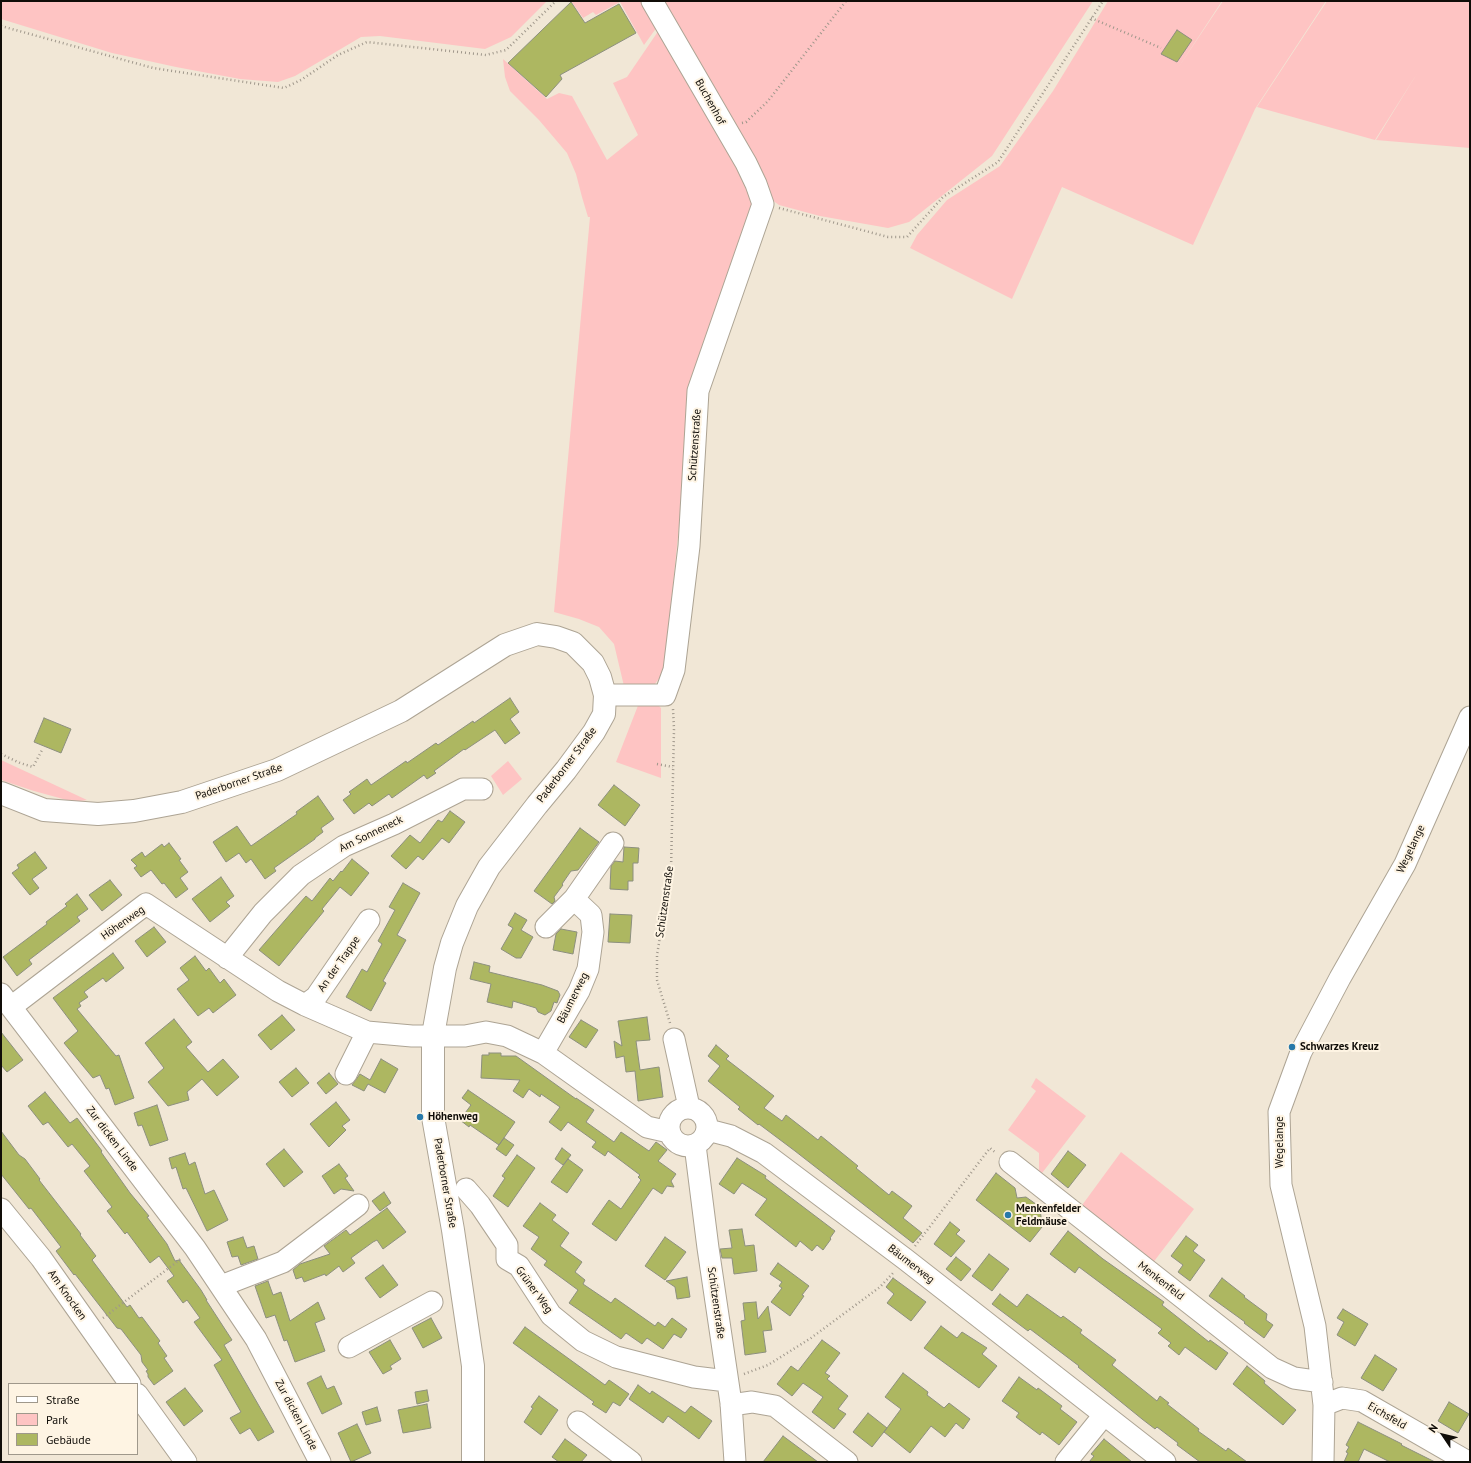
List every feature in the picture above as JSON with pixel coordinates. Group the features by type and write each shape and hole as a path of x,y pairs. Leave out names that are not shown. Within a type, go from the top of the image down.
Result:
{"main road":[{"name":"Paderborner Straße","path":"1,793 44,810 98,814 134,811 182,802 284,767 401,711 505,645 537,634 573,642 594,663 605,695 604,714 594,732 489,867 467,906 452,942 445,968 433,1035 433,1117 453,1230 473,1366 473,1462"}],"street":[{"name":"Buchenhof","path":"652,1 746,163 763,204"},
{"name":"Schützenstraße","path":"665,695 674,670 689,546 698,391 763,204"},
{"path":"605,695 665,695"},
{"name":"Wegelange","path":"1323,1462 1324,1405 1322,1382 1314,1318 1281,1185 1280,1112 1301,1052 1340,978 1405,864 1470,717"},
{"name":"Am Sonneneck","path":"227,958 263,913 301,875 344,846 394,824 463,789 482,789"},
{"path":"546,927 574,899 612,843"},
{"name":"Bäumerweg","path":"543,1053 579,991 588,969 593,932 591,915 574,899"},
{"name":"Höhenweg","path":"6,1001 146,904 278,991 306,1005 368,1032 412,1036 433,1035"},
{"name":"An der Trappe","path":"306,1005 316,997 369,920"},
{"name":"Zur dicken Linde","path":"6,1001 194,1248 221,1286 256,1339 320,1462"},
{"path":"346,1074 368,1032"},
{"path":"433,1035 465,1036 486,1032 507,1036 543,1053 647,1127 669,1132"},
{"path":"674,1039 689,1107 681,1108 675,1112 669,1121 669,1132 676,1142 688,1146 701,1137"},
{"name":"Schützenstraße","path":"689,1107 698,1110 705,1116 708,1123 701,1137 711,1276 728,1381 735,1462"},
{"name":"Bäumerweg","path":"701,1137 731,1136 764,1153 905,1260 1165,1462"},
{"name":"Menkenfeld","path":"1010,1162 1272,1368 1294,1378 1322,1382"},
{"name":"Grüner Weg","path":"466,1189 480,1206 507,1245 507,1259 519,1266 551,1315 583,1341 616,1357 694,1377 728,1381"},
{"path":"221,1286 282,1262 358,1205"},
{"name":"Am Knocken","path":"1,1209 40,1258 129,1383"},
{"path":"349,1347 432,1302"},
{"path":"138,1395 186,1462"},
{"name":"Eichsfeld","path":"1324,1405 1342,1398 1362,1401 1468,1462"},
{"path":"731,1405 752,1402 775,1406 847,1462"},
{"path":"1066,1462 1104,1415"},
{"path":"578,1422 631,1462"}],"path":[{"path":"1,26 152,68 284,88 301,80 338,55 367,42 486,55 506,50 556,1"},
{"path":"725,129 746,122 768,101 846,1"},
{"path":"763,204 888,237 908,237 943,197 998,162 1103,1"},
{"path":"1091,18 1161,48"},
{"name":"Schützenstraße","path":"665,695 672,705 674,729 671,871 657,955 657,980 674,1039"},
{"path":"1,754 33,767 42,750"},
{"path":"657,764 673,767"},
{"path":"728,1381 768,1365 811,1338 880,1287 905,1260 990,1148 1010,1162"},
{"path":"89,1328 185,1255"}],"green space":[{"path":"1,1 547,1 511,37 485,49 380,36 361,37 295,76 278,82 240,79 112,53 1,19"},
{"path":"571,1 649,1 756,198 693,390 664,672 654,685 624,686 614,644 599,627 579,619 554,612 590,217 588,217 576,174 567,153 539,120 510,91 505,77 503,59 547,99 559,93 572,96 607,160 638,135 613,83 627,77 659,30 657,27 644,45 620,2 596,15 593,12 583,18"},
{"path":"660,1 1093,1 992,156 909,222 888,228 820,216 779,205 764,194"},
{"path":"1108,1 1222,1 1178,68 1223,1 1326,1 1255,109 1193,245 1062,187 1012,299 910,248 917,235 947,200 1000,166 1053,91"},
{"path":"1327,1 1470,1 1470,148 1376,140 1418,72 1375,140 1257,107"},
{"path":"639,703 656,703 661,708 661,778 616,762"},
{"path":"1,760 87,800 74,802 4,781 1,779"},
{"path":"508,761 522,779 503,795 491,776"},
{"path":"1036,1078 1086,1116 1039,1177 1039,1153 1008,1130 1036,1091 1031,1087"},
{"path":"1121,1152 1194,1209 1152,1264 1080,1208"}],"building":[{"path":"571,2 585,23 619,4 636,33 560,75 562,79 546,97 508,63"},
{"path":"1177,30 1192,40 1177,62 1161,54"},
{"path":"510,698 519,712 510,719 520,733 505,744 495,730 465,750 464,749 434,771 436,773 427,779 424,775 392,798 389,794 372,806 369,803 354,814 343,800 351,794 349,792 367,779 371,785 406,761 407,763 436,743 438,745 473,721 474,723"},
{"path":"44,718 71,729 61,753 34,742"},
{"path":"614,785 640,805 625,826 598,805"},
{"path":"318,796 334,819 321,828 323,832 315,839 274,868 276,871 265,879 251,859 246,863 239,853 226,862 213,842 237,826 251,846 297,814 296,812"},
{"path":"450,811 465,822 449,843 442,838 423,860 418,856 406,869 391,856 410,835 420,843 438,820 442,822"},
{"path":"580,828 599,842 578,870 571,871 554,897 555,901 552,904 534,891"},
{"path":"169,843 181,859 179,860 188,872 180,878 188,889 176,898 151,870 141,877 134,868 137,866 131,860 142,852 145,857 162,844 164,847"},
{"path":"624,847 639,848 638,863 633,863 633,881 628,881 628,890 610,889 611,866 615,861 623,862"},
{"path":"35,852 47,868 32,879 39,888 30,895 12,873 19,868 17,865"},
{"path":"352,859 369,873 351,896 340,887 322,909 324,911 279,966 259,950 306,896 312,901 330,878 333,881"},
{"path":"221,877 234,896 226,902 230,906 210,922 192,899"},
{"path":"110,880 122,895 102,911 89,895"},
{"path":"403,883 420,893 397,935 406,940 383,981 386,983 371,1011 346,997 362,969 367,972 382,944 378,941 395,910 389,907"},
{"path":"77,894 88,909 77,917 80,921 29,960 32,964 17,976 3,957 47,924 46,922 67,906 65,904"},
{"path":"515,913 527,920 521,930 533,937 521,958 516,958 501,949 513,928 508,925"},
{"path":"610,914 632,915 630,943 608,942"},
{"path":"154,927 166,942 147,957 135,941"},
{"path":"561,929 577,932 573,954 553,950 556,934"},
{"path":"113,953 124,968 106,982 103,978 84,992 88,997 79,1003 81,1006 77,1009 116,1056 119,1055 134,1098 115,1105 109,1088 106,1089 100,1075 93,1078 64,1043 78,1031 53,998"},
{"path":"195,956 206,971 209,968 220,983 224,979 236,995 213,1013 209,1008 198,1016 177,989 189,980 180,968"},
{"path":"474,962 490,966 489,972 542,985 558,991 560,995 557,1003 554,1002 551,1011 545,1015 538,1012 536,1008 513,1001 512,1008 487,1002 491,984 470,979"},
{"path":"282,1015 295,1030 271,1050 258,1035"},
{"path":"647,1017 650,1040 636,1041 640,1070 659,1067 663,1097 638,1101 635,1071 626,1072 624,1056 616,1058 614,1041 622,1046 618,1021"},
{"path":"174,1019 192,1042 186,1047 208,1072 223,1059 239,1077 217,1096 202,1079 187,1092 189,1100 168,1106 148,1082 164,1068 145,1043"},
{"path":"581,1020 598,1030 586,1048 569,1037"},
{"path":"1,1032 23,1060 7,1072 1,1065"},
{"path":"716,1045 729,1056 726,1059 774,1096 764,1108 782,1121 786,1115 818,1140 821,1136 858,1166 856,1168 889,1195 892,1191 912,1206 903,1218 922,1233 913,1243 795,1151 759,1124 758,1125 738,1109 740,1107 708,1081 720,1066 708,1056"},
{"path":"489,1053 501,1053 501,1056 516,1056 576,1099 594,1110 586,1122 614,1142 621,1132 649,1151 656,1142 667,1150 658,1161 676,1174 671,1181 674,1187 667,1186 662,1194 653,1188 616,1241 592,1224 609,1200 621,1209 641,1180 638,1177 640,1175 608,1151 605,1156 592,1147 596,1142 568,1122 561,1131 549,1122 560,1107 541,1094 540,1097 529,1089 523,1098 513,1091 520,1080 481,1078 482,1055 489,1055"},
{"path":"381,1059 398,1069 385,1093 368,1084 364,1091 352,1085 360,1074 370,1080"},
{"path":"296,1068 309,1083 292,1097 279,1082"},
{"path":"329,1073 338,1084 326,1094 317,1083"},
{"path":"468,1090 515,1122 499,1145 460,1120 471,1105 462,1098"},
{"path":"45,1092 70,1123 77,1118 102,1151 101,1152 130,1193 149,1216 147,1217 167,1244 175,1261 179,1260 201,1290 232,1340 224,1345 274,1432 258,1441 250,1428 240,1434 230,1418 241,1412 214,1365 222,1360 194,1322 200,1318 187,1300 183,1303 167,1281 174,1276 159,1256 150,1263 127,1232 125,1234 107,1211 112,1207 84,1171 90,1166 72,1144 68,1147 48,1122 43,1125 28,1106"},
{"path":"336,1102 350,1120 342,1126 346,1130 329,1147 310,1124"},
{"path":"157,1105 168,1140 150,1146 142,1125 138,1126 134,1113"},
{"path":"1,1131 19,1155 25,1159 40,1179 39,1180 81,1234 80,1235 96,1256 92,1260 127,1307 130,1305 139,1318 142,1317 160,1341 158,1343 167,1356 164,1358 173,1371 154,1385 148,1377 146,1371 148,1370 142,1362 141,1355 121,1329 117,1328 75,1274 74,1275 56,1251 61,1247 31,1208 29,1209 1,1174"},
{"path":"504,1138 514,1145 506,1156 496,1149"},
{"path":"562,1148 571,1155 563,1165 555,1159"},
{"path":"284,1149 303,1172 284,1187 266,1164"},
{"path":"1068,1151 1086,1165 1068,1188 1051,1174"},
{"path":"185,1153 189,1165 195,1162 205,1194 214,1190 228,1220 207,1231 186,1188 183,1189 176,1167 172,1169 169,1158"},
{"path":"517,1155 535,1168 508,1207 493,1196 505,1178 502,1176"},
{"path":"737,1158 766,1176 765,1178 835,1231 823,1250 817,1245 812,1251 800,1241 796,1247 755,1215 767,1199 742,1183 734,1194 719,1184"},
{"path":"568,1159 583,1170 567,1193 551,1182"},
{"path":"339,1164 348,1176 345,1178 354,1191 341,1189 334,1194 322,1176"},
{"path":"996,1173 1015,1188 1017,1198 1026,1197 1040,1207 1042,1227 1030,1242 976,1200"},
{"path":"384,1192 391,1203 380,1211 372,1201"},
{"path":"540,1203 556,1215 552,1220 569,1233 560,1246 582,1262 575,1272 585,1280 583,1284 611,1303 615,1298 655,1326 658,1322 665,1327 672,1318 687,1329 681,1338 674,1334 663,1349 647,1338 642,1344 626,1333 621,1339 569,1303 578,1290 544,1265 547,1261 531,1249 539,1237 523,1226"},
{"path":"387,1208 406,1232 383,1249 377,1240 373,1242 351,1258 355,1263 343,1272 339,1266 326,1276 325,1274 304,1282 302,1277 296,1279 293,1270 300,1264 330,1254 324,1246 346,1230 350,1235"},
{"path":"950,1222 960,1230 956,1234 965,1241 951,1257 934,1244"},
{"path":"742,1229 745,1246 754,1245 757,1271 734,1274 732,1258 722,1258 720,1249 732,1248 729,1230"},
{"path":"1068,1231 1103,1259 1164,1302 1162,1305 1209,1342 1210,1340 1228,1353 1216,1370 1185,1347 1179,1355 1168,1346 1171,1343 1158,1333 1162,1329 1079,1267 1075,1273 1050,1254"},
{"path":"1186,1236 1198,1245 1193,1251 1205,1260 1190,1281 1178,1272 1183,1265 1171,1256"},
{"path":"243,1237 247,1248 254,1246 258,1259 241,1265 238,1256 232,1257 227,1242"},
{"path":"665,1237 686,1252 665,1280 645,1266"},
{"path":"989,1254 1009,1269 992,1291 972,1276"},
{"path":"956,1257 971,1269 961,1281 946,1269"},
{"path":"778,1263 809,1286 790,1316 771,1302 782,1288 779,1286 782,1282 770,1274"},
{"path":"383,1265 398,1285 380,1298 365,1278"},
{"path":"687,1277 690,1297 677,1299 675,1287 666,1281"},
{"path":"893,1278 926,1302 911,1321 887,1303 894,1294 886,1287"},
{"path":"1222,1278 1267,1314 1266,1320 1273,1325 1264,1338 1209,1296"},
{"path":"268,1281 273,1295 281,1292 290,1321 318,1302 325,1319 315,1323 325,1351 295,1362 287,1340 284,1341 275,1315 266,1318 255,1286"},
{"path":"1000,1294 1017,1307 1027,1294 1061,1318 1063,1316 1082,1330 1080,1333 1116,1360 1112,1365 1157,1401 1160,1396 1169,1403 1167,1404 1199,1429 1198,1431 1226,1451 1228,1448 1247,1462 1200,1462 1177,1445 1178,1443 1157,1427 1155,1429 1142,1419 1078,1367 1079,1366 1030,1329 1028,1331 992,1304"},
{"path":"756,1302 758,1319 768,1306 772,1330 763,1331 766,1352 745,1355 741,1321 745,1320 743,1303"},
{"path":"1343,1309 1368,1324 1355,1346 1337,1335 1344,1322 1337,1318"},
{"path":"431,1318 442,1338 423,1348 412,1328"},
{"path":"941,1326 957,1338 962,1332 987,1348 982,1354 997,1366 979,1388 924,1348"},
{"path":"525,1327 605,1385 609,1380 629,1394 620,1406 613,1402 606,1413 592,1404 594,1402 513,1343"},
{"path":"390,1340 401,1359 390,1366 392,1369 383,1374 369,1352"},
{"path":"822,1340 840,1353 825,1373 830,1376 827,1379 848,1396 838,1409 846,1414 834,1429 812,1412 823,1397 803,1383 792,1396 777,1384 791,1366 798,1371"},
{"path":"1375,1355 1397,1369 1383,1391 1361,1378"},
{"path":"1247,1366 1265,1381 1264,1383 1296,1410 1283,1425 1233,1384"},
{"path":"903,1373 928,1392 927,1395 944,1408 949,1403 970,1419 963,1429 956,1423 945,1437 931,1426 910,1453 884,1432 901,1409 885,1397"},
{"path":"321,1376 327,1389 334,1386 342,1404 322,1414 307,1383"},
{"path":"1019,1377 1037,1390 1038,1388 1062,1406 1060,1409 1077,1422 1059,1445 1042,1432 1040,1435 1016,1417 1019,1413 1002,1401"},
{"path":"638,1385 650,1394 652,1391 685,1413 691,1406 712,1421 699,1439 668,1416 663,1423 629,1399"},
{"path":"185,1388 203,1411 184,1426 166,1402"},
{"path":"427,1390 429,1401 417,1404 415,1392"},
{"path":"539,1396 558,1410 541,1435 524,1422 533,1408 531,1407"},
{"path":"1449,1402 1469,1414 1458,1433 1438,1421"},
{"path":"427,1404 431,1428 403,1433 398,1410"},
{"path":"377,1407 381,1421 366,1425 362,1412"},
{"path":"868,1413 887,1428 872,1447 853,1432"},
{"path":"1358,1422 1435,1462 1390,1462 1364,1449 1358,1462 1344,1462 1348,1453 1346,1452 1349,1447 1346,1445"},
{"path":"357,1424 371,1453 351,1462 338,1433"},
{"path":"783,1436 818,1462 763,1462"},
{"path":"565,1439 587,1455 581,1462 559,1462 552,1457"},
{"path":"1104,1439 1132,1462 1089,1462 1094,1456 1091,1454"}],"place":[{"name":"Schwarzes Kreuz","path":"1292,1047"},
{"name":"Höhenweg","path":"420,1117"},
{"name":"Menkenfelder Feldmäuse","path":"1008,1215"}]}
